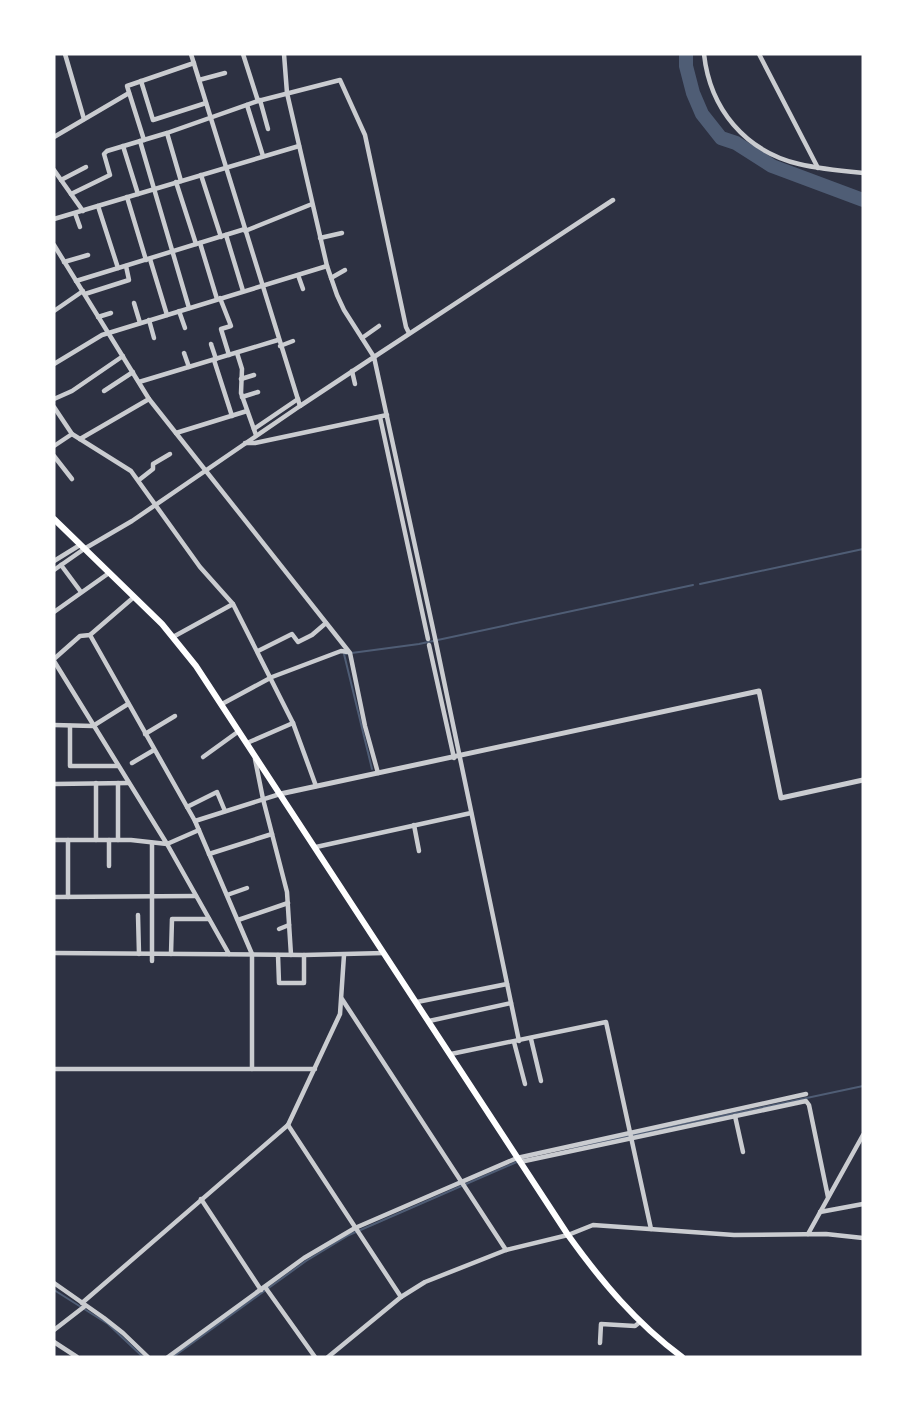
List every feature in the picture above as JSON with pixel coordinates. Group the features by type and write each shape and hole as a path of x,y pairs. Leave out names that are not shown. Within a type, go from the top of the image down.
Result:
{"main road":[{"path":"54,519 173,637 196,666 568,1235 605,1285 640,1322 682,1357"}],"street":[{"path":"64,54 84,119"},
{"path":"191,54 300,406"},
{"path":"243,54 268,129"},
{"path":"284,54 287,93 327,266 344,310 374,357 456,757"},
{"path":"704,54 706,74 718,104 730,123 757,145 797,164 863,173"},
{"path":"759,54 818,168"},
{"path":"189,308 153,189 127,86 194,63"},
{"path":"199,80 225,73"},
{"path":"71,194 110,175 104,154 107,151 167,133 259,100 340,80 365,135 406,327 410,333"},
{"path":"141,81 153,120 206,103"},
{"path":"54,137 129,93"},
{"path":"247,105 263,156"},
{"path":"167,133 198,244 231,326 221,329 229,355"},
{"path":"123,146 138,194"},
{"path":"54,219 299,146"},
{"path":"61,180 86,167"},
{"path":"55,174 83,211"},
{"path":"201,175 243,291"},
{"path":"127,197 167,315"},
{"path":"55,559 82,547 156,504 352,371 613,200"},
{"path":"76,281 245,230 312,204"},
{"path":"98,206 118,268"},
{"path":"75,213 80,227"},
{"path":"321,238 342,233"},
{"path":"54,245 149,399 350,653 365,726 378,773"},
{"path":"64,262 88,255"},
{"path":"54,311 84,293 129,280 126,266"},
{"path":"54,364 108,333 327,266"},
{"path":"332,278 345,270"},
{"path":"298,275 303,289"},
{"path":"134,303 140,323"},
{"path":"180,311 185,328"},
{"path":"98,317 111,313"},
{"path":"149,320 154,338"},
{"path":"362,338 379,326"},
{"path":"139,382 229,355 293,341"},
{"path":"211,344 232,416"},
{"path":"184,353 189,368"},
{"path":"237,353 242,369 242,397 256,435"},
{"path":"54,399 72,391 123,356"},
{"path":"352,371 355,384"},
{"path":"104,391 133,372"},
{"path":"241,379 254,375"},
{"path":"242,397 258,392"},
{"path":"80,439 149,399"},
{"path":"254,429 298,399"},
{"path":"54,407 72,434 131,471 140,480 200,567 233,604 272,677 293,723 316,786"},
{"path":"176,433 246,411"},
{"path":"245,443 255,443 387,416"},
{"path":"380,417 429,642 471,813 511,1003 525,1084"},
{"path":"54,446 72,434"},
{"path":"140,480 153,469 153,464 170,454"},
{"path":"54,456 72,479"},
{"path":"54,570 82,547"},
{"path":"61,565 81,592"},
{"path":"54,612 109,573"},
{"path":"134,597 90,635 80,636 54,660 167,844 229,954"},
{"path":"173,637 233,604"},
{"path":"258,651 292,634 298,642 312,635 326,623"},
{"path":"90,635 195,821 252,954 252,1069"},
{"path":"222,704 272,677 341,651 350,653"},
{"path":"195,821 280,794 759,691 781,798 863,780"},
{"path":"54,725 93,726 128,704"},
{"path":"145,734 175,716"},
{"path":"247,742 293,723"},
{"path":"70,726 70,766 118,766"},
{"path":"203,757 239,731"},
{"path":"132,763 154,750"},
{"path":"254,753 263,799 287,892 291,955"},
{"path":"96,783 96,840"},
{"path":"118,783 118,840"},
{"path":"54,784 128,783"},
{"path":"187,807 217,792 225,811"},
{"path":"316,847 471,813"},
{"path":"414,825 419,851"},
{"path":"54,840 118,840 167,844 199,831"},
{"path":"209,854 272,834"},
{"path":"68,840 68,897"},
{"path":"109,840 109,866"},
{"path":"152,843 152,961"},
{"path":"227,895 247,888"},
{"path":"54,897 196,896"},
{"path":"238,920 288,903"},
{"path":"138,915 139,954"},
{"path":"171,954 172,919 209,919"},
{"path":"279,929 290,925"},
{"path":"54,953 345,955 385,953"},
{"path":"278,955 279,983 304,983 304,955"},
{"path":"54,1330 288,1125 340,1014 345,955"},
{"path":"417,1002 507,984"},
{"path":"342,999 506,1250"},
{"path":"429,1021 511,1003"},
{"path":"451,1054 606,1023 651,1229"},
{"path":"531,1039 541,1081"},
{"path":"54,1069 315,1069"},
{"path":"168,1357 304,1258 355,1228 462,1182 518,1160 806,1095"},
{"path":"630,1135 806,1101 828,1197"},
{"path":"735,1116 743,1152"},
{"path":"288,1125 401,1297"},
{"path":"808,1234 863,1135"},
{"path":"201,1199 315,1357"},
{"path":"820,1212 863,1204"},
{"path":"328,1357 401,1297 425,1282 506,1250 568,1235 593,1226 734,1235 808,1234 863,1238"},
{"path":"54,1283 123,1333 148,1357"},
{"path":"600,1343 601,1324 635,1326 640,1322"},
{"path":"54,1342 77,1357"}],"waterway":[{"path":"686,54 686,66 693,93 702,114 721,138 736,143 772,166 863,200"},
{"path":"700,584 863,549"},
{"path":"372,769 344,654 419,644 693,585"},
{"path":"571,1148 863,1086"},
{"path":"173,1357 306,1261 349,1235 519,1161"},
{"path":"54,1290 108,1324 143,1357"}]}
